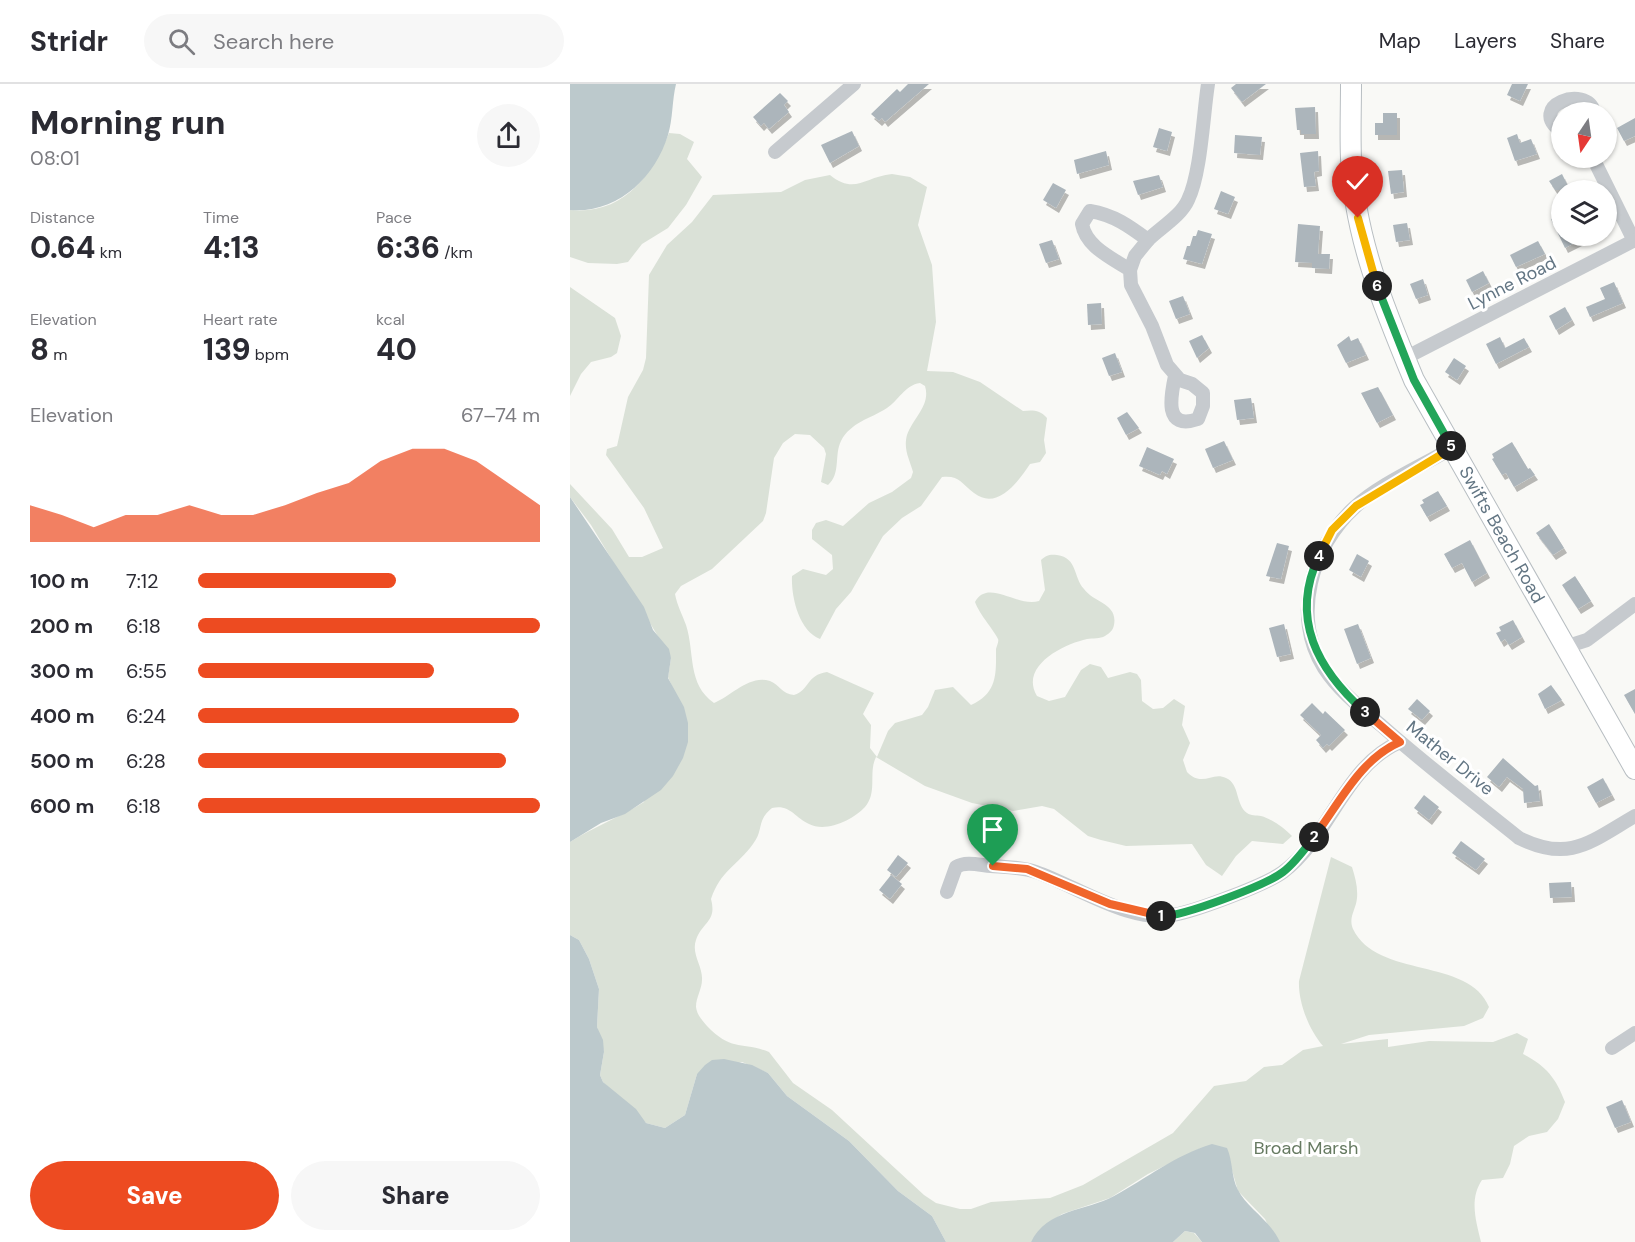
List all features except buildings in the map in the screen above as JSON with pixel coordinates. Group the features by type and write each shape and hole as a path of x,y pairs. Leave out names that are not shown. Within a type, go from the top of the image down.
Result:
{"street":[{"path":"775,152 854,84"},
{"path":"1175,376 1167,365 1152,326 1131,285 1130,270 1135,256 1148,240 1179,212 1188,200 1198,158 1208,84"},
{"name":"Swifts Beach Road","path":"1351,84 1351,159 1358,218 1368,261 1405,358 1452,448 1635,769"},
{"path":"1554,102 1561,95 1577,92 1591,102"},
{"path":"1598,168 1634,240"},
{"path":"1130,270 1092,244 1084,234 1084,217 1090,211 1115,217 1148,240"},
{"name":"Lynne Road","path":"1405,358 1634,240"},
{"name":"Mather Drive","path":"1452,448 1356,506 1332,530 1317,562 1308,597 1310,635 1323,667 1340,690 1400,742 1520,838 1542,849 1564,851 1584,844 1635,816"},
{"path":"1565,647 1587,640 1635,604"},
{"path":"946,892 956,867 974,864 1027,869 1110,904 1144,913 1169,916 1186,912 1282,872 1301,854 1366,766 1380,753 1400,742"},
{"path":"1612,1048 1635,1033"}],"green space":[{"path":"669,133 680,134 694,142 687,159 702,177 686,205 668,228 642,244 628,262 588,263 570,257 570,210 589,210 605,206 633,190 653,164"},
{"name":"Broad Marsh","path":"892,174 910,177 927,187 918,225 932,265 936,322 927,371 953,372 980,382 1023,411 1042,413 1047,418 1044,440 1046,453 1040,462 1030,464 1006,492 991,499 974,493 952,477 942,477 921,506 902,518 883,536 851,592 836,609 820,639 807,629 798,612 793,594 792,576 803,569 826,575 833,569 832,555 812,539 812,530 816,523 826,520 843,526 869,503 892,492 911,478 913,472 906,450 906,440 924,405 925,386 920,383 915,384 887,408 850,429 839,446 835,475 828,485 821,482 826,454 824,448 810,435 795,434 783,443 774,458 763,521 712,569 681,586 675,594 689,636 693,667 700,687 714,703 755,680 770,681 794,695 803,690 815,676 827,672 874,693 863,714 871,725 870,748 877,757 888,731 895,723 922,715 935,690 953,687 971,705 986,695 994,682 998,640 975,602 981,595 988,593 1022,601 1039,601 1045,590 1041,560 1048,555 1057,555 1069,560 1088,594 1109,608 1114,618 1114,625 1111,631 1101,638 1087,639 1067,646 1047,658 1034,675 1033,685 1037,696 1049,701 1065,697 1081,670 1090,664 1101,667 1108,678 1130,672 1137,674 1141,680 1142,701 1153,709 1163,708 1174,699 1185,706 1182,725 1190,743 1183,760 1187,772 1198,779 1216,776 1226,778 1234,785 1241,805 1247,813 1269,819 1292,836 1283,844 1252,841 1236,856 1222,876 1206,865 1192,844 1126,846 1101,840 1088,836 1054,809 1042,806 1013,811 972,803 925,786 876,757 871,795 860,812 839,824 823,827 809,824 783,808 772,808 764,817 753,844 724,875 711,899 711,917 699,934 695,945 702,975 696,1003 699,1015 707,1026 730,1043 769,1052 793,1083 832,1110 924,1195 936,1203 960,1209 971,1209 991,1202 1050,1198 1083,1185 1173,1133 1214,1086 1246,1081 1264,1067 1282,1065 1303,1050 1323,1046 1305,1015 1300,998 1299,981 1331,857 1352,867 1357,894 1352,925 1365,945 1401,962 1463,981 1478,991 1489,1007 1483,1018 1464,1026 1369,1035 1341,1044 1388,1039 1388,1047 1429,1041 1493,1042 1517,1033 1528,1039 1523,1054 1538,1063 1549,1074 1558,1086 1565,1102 1558,1119 1547,1132 1529,1136 1514,1146 1510,1164 1503,1178 1482,1180 1475,1202 1481,1242 1276,1242 1265,1219 1238,1191 1231,1167 1201,1148 1148,1174 1110,1198 1062,1214 1043,1227 1031,1242 946,1242 932,1216 898,1191 849,1141 787,1096 768,1073 742,1062 697,1074 685,1115 665,1128 646,1123 603,1082 600,1075 604,1052 597,1027 599,989 589,959 579,940 570,935 570,842 644,802 674,691 668,677 671,658 591,525 570,497 570,484 612,529 629,557 642,557 663,548 644,508 606,455 607,449 617,446 628,397 643,370 646,358 649,275 667,245 692,222 713,195 781,192 805,180 830,175 846,184 853,184"},
{"path":"570,287 615,318 621,336 617,353 611,357 591,362 581,374 570,396"},
{"path":"1185,1231 1194,1233 1202,1242 1173,1242"}],"shaded area":[{"path":"570,84 676,84 668,135 654,165 632,190 603,206 587,210 570,210"},
{"path":"570,497 644,607 653,630 669,649 671,658 668,678 684,707 688,723 688,742 683,758 673,776 661,790 625,814 601,823 570,842"},
{"path":"570,935 579,940 589,959 599,989 597,1027 603,1040 604,1052 600,1075 603,1082 636,1109 646,1123 665,1128 685,1115 697,1074 712,1060 724,1059 752,1065 768,1073 787,1096 849,1141 898,1191 932,1216 946,1242 570,1242"},
{"path":"1212,1144 1227,1148 1238,1190 1276,1234 1280,1242 1202,1242 1195,1233 1185,1231 1173,1242 1031,1242 1038,1231 1057,1217 1114,1196 1173,1161"}],"route":[{"path":"993,866 1027,869 1123,908 1158,915 1178,914 1258,884 1282,872 1301,854 1366,766 1380,753 1400,742 1340,690 1323,667 1310,635 1308,597 1317,562 1332,530 1356,506 1452,448 1414,380 1387,315 1368,261 1358,218"}]}
